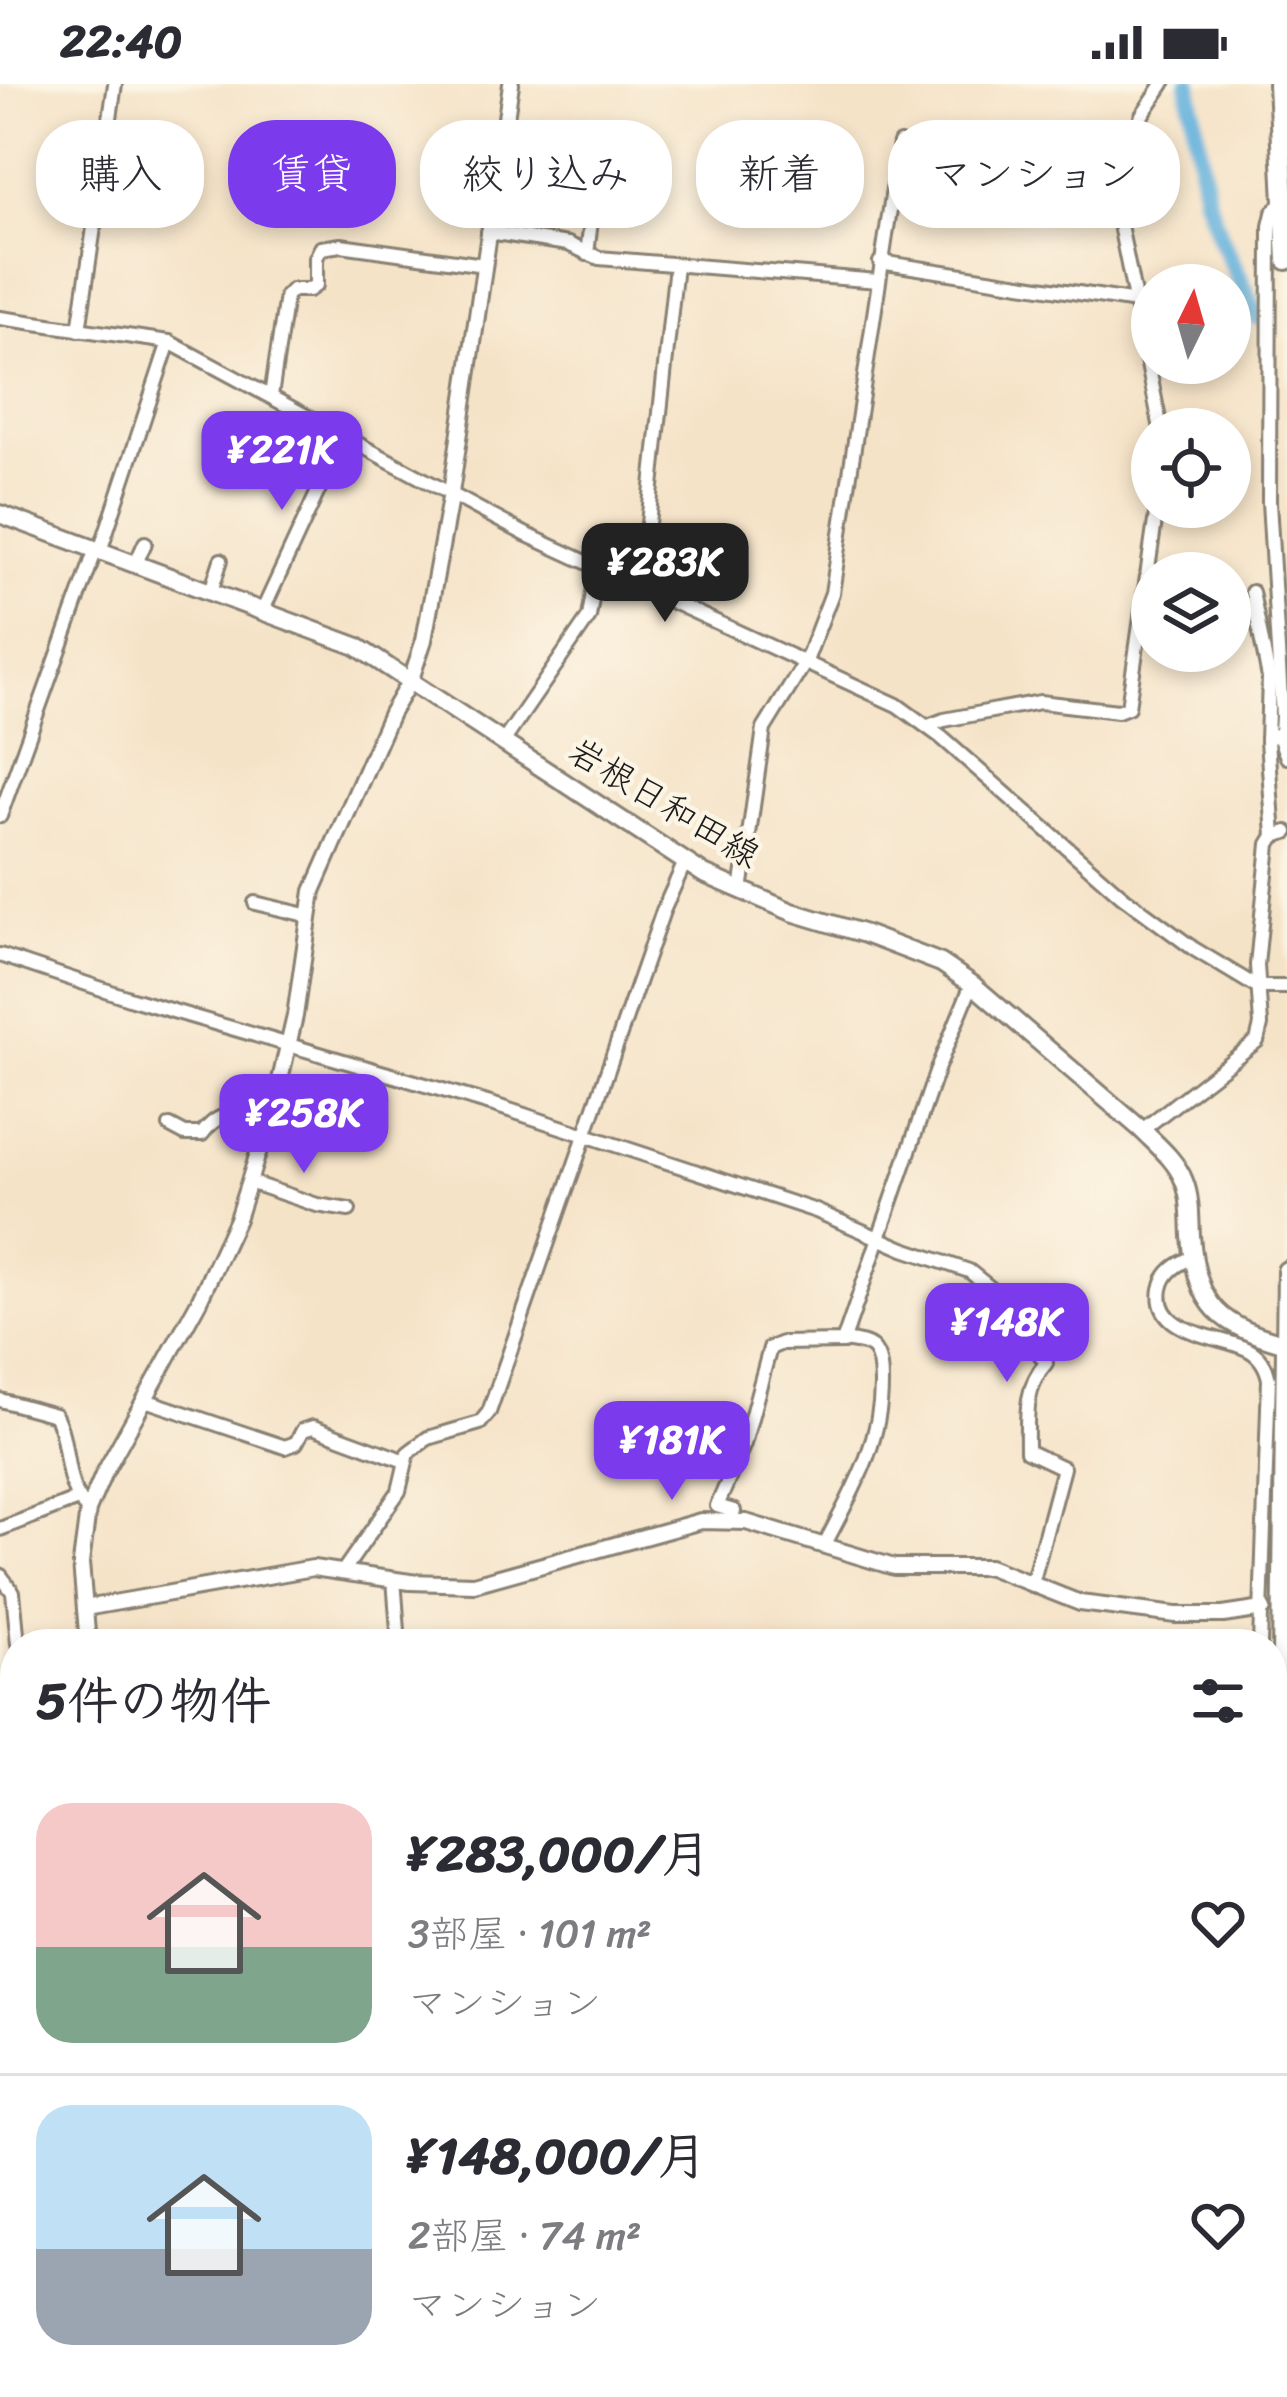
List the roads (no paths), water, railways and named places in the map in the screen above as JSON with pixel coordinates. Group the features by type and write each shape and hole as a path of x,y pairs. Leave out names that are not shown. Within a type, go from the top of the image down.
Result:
{"highway":[{"path":"1278,84 1287,260"},
{"path":"1281,1629 1287,1271"}],"main road":[{"name":"岩根日和田線","path":"0,514 331,634 411,679 686,862 792,912 914,951 972,984 1142,1130 1174,1165 1186,1187 1193,1257 1204,1294 1242,1331 1286,1343"}],"street":[{"path":"80,329 115,84"},
{"path":"505,120 511,84"},
{"path":"1131,280 1116,212 1116,189 1142,115 1163,84"},
{"path":"1285,200 1273,213 1270,226 1269,515 1283,686 1273,737 1287,757"},
{"path":"741,891 764,729 806,661 832,593 888,214"},
{"path":"0,1529 83,1504 199,1301 237,1219 288,1045 324,861 411,679 428,620 489,228"},
{"path":"587,254 590,228"},
{"path":"488,232 568,244 599,258 878,281"},
{"path":"271,396 286,296 316,285 316,258 321,248 341,245 484,265"},
{"path":"880,262 1131,301"},
{"path":"641,588 676,265"},
{"path":"0,318 169,341 597,569 897,706 928,726 1122,896 1194,949 1257,986 1282,987"},
{"path":"0,816 169,341"},
{"path":"263,610 344,435"},
{"path":"928,726 1031,702 1118,711 1128,707 1154,528"},
{"path":"136,563 146,543"},
{"path":"211,591 220,560"},
{"path":"503,742 589,617 597,569"},
{"path":"1142,1130 1257,1041 1261,1025 1257,986 1269,844 1281,834 1268,678 1252,592"},
{"path":"344,1570 399,1491 405,1461 416,1445 458,1426 479,1423 489,1412 663,911 686,862"},
{"path":"255,903 310,916"},
{"path":"0,956 586,1134 816,1211 986,1281 1019,1311 1019,1324 1046,1363 1032,1379 1027,1451 1063,1468 1032,1584"},
{"path":"844,1340 938,1066 972,984"},
{"path":"170,1126 185,1134 202,1134 214,1118 224,1114 267,1128"},
{"path":"250,1182 316,1205 349,1210"},
{"path":"1193,1257 1172,1268 1162,1283 1160,1302 1165,1313 1184,1328 1252,1352 1268,1371 1261,1629"},
{"path":"729,1519 734,1510 716,1506 744,1444 770,1348 782,1343 844,1340 866,1345 875,1353 881,1376 879,1418 869,1457 824,1546"},
{"path":"0,1400 56,1415 83,1504 81,1563 87,1629"},
{"path":"145,1400 285,1448 296,1444 303,1430 313,1427 405,1461"},
{"path":"85,1608 285,1571 344,1570 457,1585 490,1582 700,1521 729,1519 788,1532 894,1567 989,1567 1080,1603 1176,1615 1263,1609"},
{"path":"0,1575 13,1592 17,1629"},
{"path":"394,1580 398,1629"}],"waterway":[{"path":"1189,84 1206,197 1258,317"}]}
